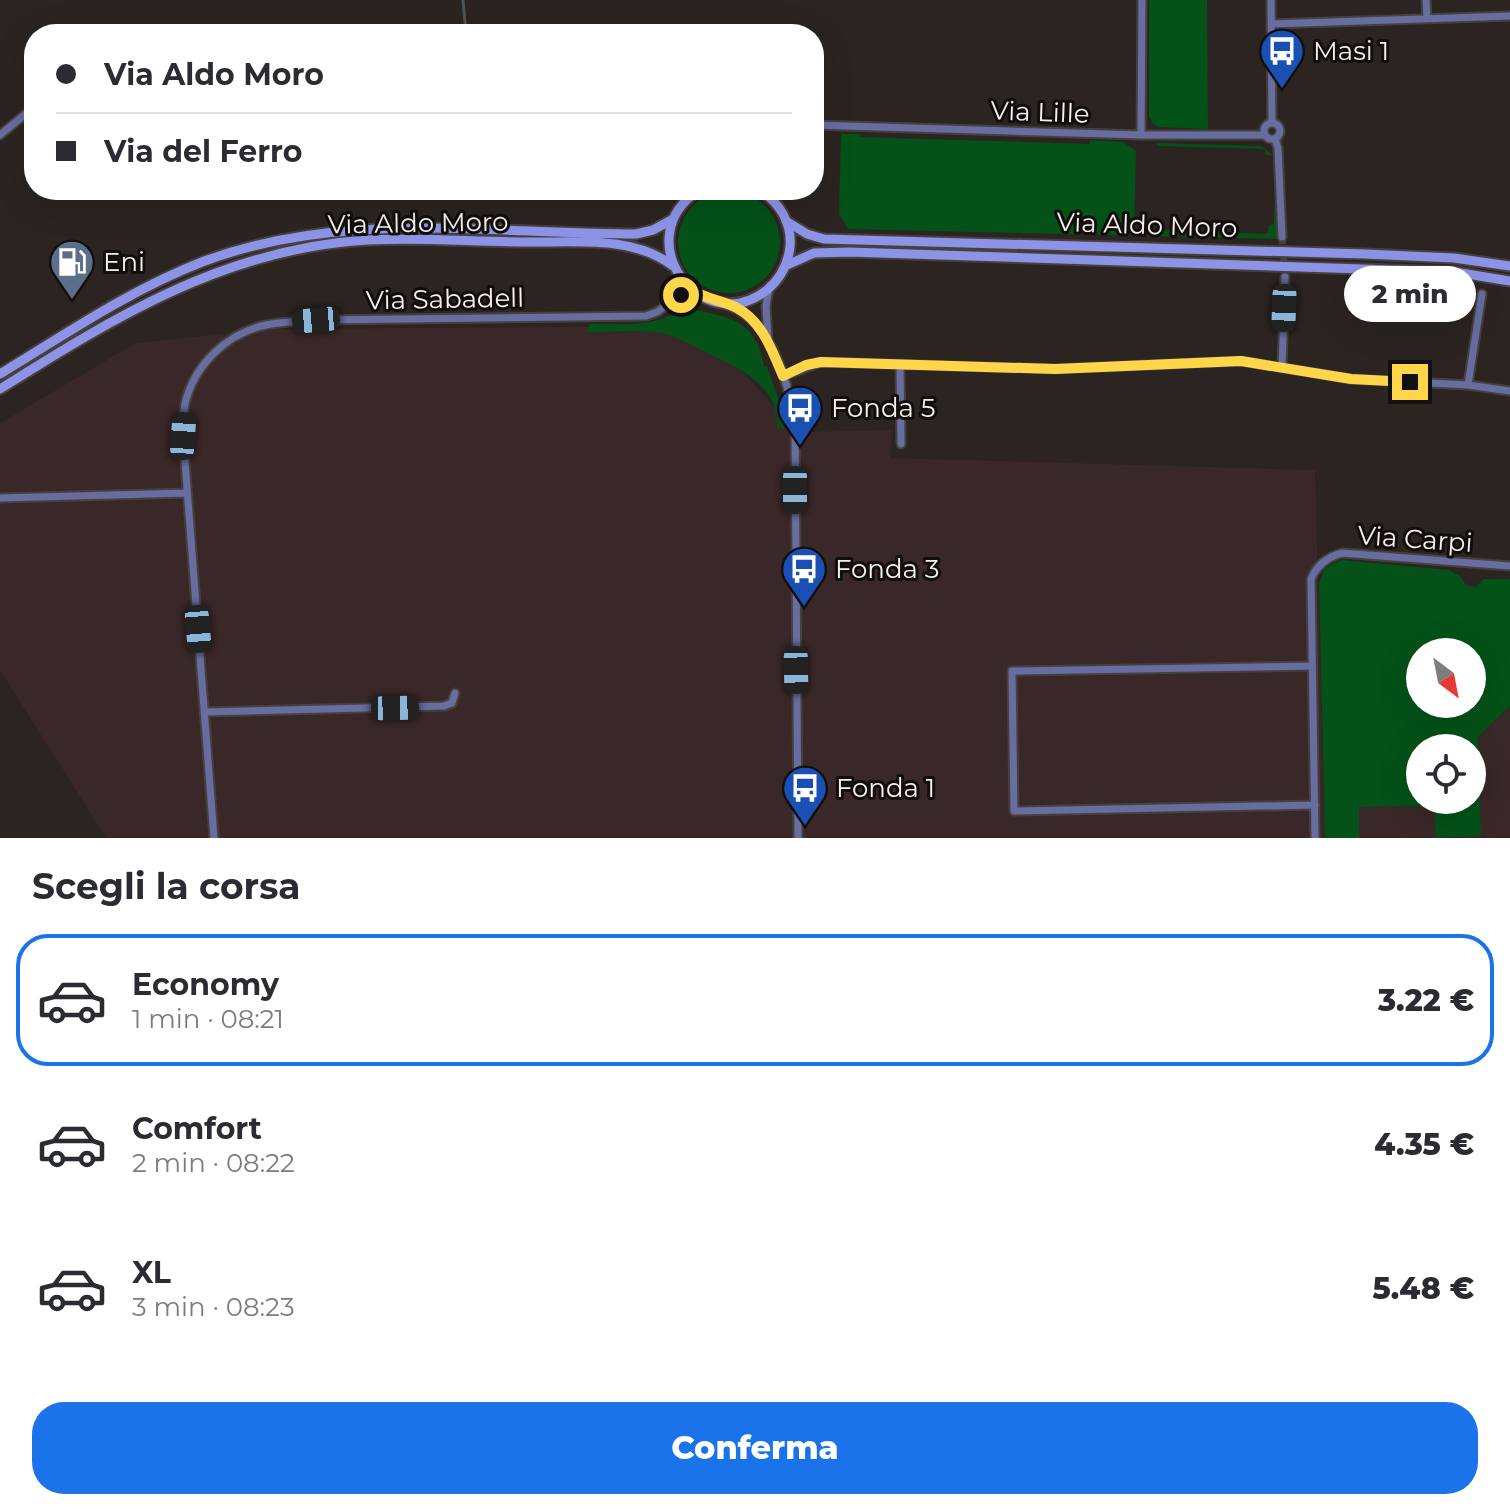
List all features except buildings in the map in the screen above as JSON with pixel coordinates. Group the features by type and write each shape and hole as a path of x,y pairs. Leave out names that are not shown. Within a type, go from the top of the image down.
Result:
{"main road":[{"name":"Via Aldo Moro","path":"0,374 137,292 203,262 274,241 314,233 366,229 636,234 653,230 673,219 686,200"},
{"name":"Via Aldo Moro","path":"772,200 786,221 812,236 824,239 1395,255 1454,258 1510,266"},
{"path":"673,219 669,240 673,266"},
{"path":"717,302 745,301 769,288 785,266 790,240 786,221"},
{"name":"Via Aldo Moro","path":"0,389 116,318 171,290 246,261 316,246 366,240 431,239 609,244 650,250 673,266 690,289 717,302"},
{"name":"Via Aldo Moro","path":"785,266 814,253 849,252 1455,272 1510,281"}],"street":[{"path":"1141,135 1142,0"},
{"path":"1271,0 1272,123 1280,130 1275,139 1282,237"},
{"path":"1426,0 1427,18"},
{"path":"1271,24 1510,16"},
{"path":"0,135 24,115"},
{"path":"1272,123 1264,128 1264,135 1275,139"},
{"name":"Via Lille","path":"824,125 1141,135 1264,135"},
{"path":"1282,368 1285,277"},
{"path":"768,342 766,306 769,288"},
{"name":"Via Sabadell","path":"214,838 183,436 185,404 207,360 224,344 245,331 267,324 316,320 646,316 690,289"},
{"path":"1468,385 1482,294"},
{"path":"717,302 737,308 751,319 768,342 783,376 795,421 798,838"},
{"path":"783,376 821,362 1055,369 1241,361 1351,379 1468,385 1510,391"},
{"path":"900,366 901,444"},
{"path":"0,498 187,493"},
{"name":"Via Carpi","path":"1312,666 1311,579 1320,564 1333,555 1350,553 1510,566"},
{"path":"1315,805 1014,811 1012,671 1312,666 1315,805 1315,838"},
{"path":"204,712 444,706 452,703 455,693"}],"shaded area":[{"path":"658,326 741,370 780,413 803,432 892,430 890,458 1315,470 1325,838 106,838 0,670 0,423 136,343 274,329"},
{"path":"1510,706 1510,838 1359,838 1358,807 1406,806 1406,814 1447,814 1481,836 1480,814 1486,814 1486,734 1481,734"}],"green space":[{"path":"1149,0 1207,0 1208,129 1159,127 1153,124 1149,116"},
{"path":"841,134 1089,144 1090,140 1123,142 1136,151 1134,229 1267,234 1269,225 1274,224 1274,201 1278,239 848,229 839,214"},
{"path":"1157,143 1262,146 1272,155 1266,155 1265,149 1157,146"},
{"path":"701,200 757,200 771,214 779,232 779,252 771,270 757,284 739,292 719,292 701,284 687,270 679,252 682,222"},
{"path":"689,309 728,318 755,339 783,412 784,428 777,428 771,399 752,378 681,340 652,332 587,332 590,324 650,322"},
{"path":"1342,560 1449,570 1460,576 1466,585 1476,587 1484,579 1510,579 1510,706 1481,734 1406,734 1406,806 1359,807 1359,838 1325,838 1319,583 1325,568"},
{"path":"1434,814 1480,814 1481,836 1436,838"}],"waterway":[{"path":"463,0 465,24"}],"tunnel":[{"path":"1282,237 1285,277"}],"place":[{"name":"Masi 1","path":"1282,90"},
{"name":"Eni","path":"72,301"},
{"name":"Fonda 5","path":"800,447"},
{"name":"Fonda 3","path":"804,608"},
{"name":"Fonda 1","path":"805,827"}],"route":[{"path":"681,295 690,289 737,308 751,319 768,342 783,376 821,362 1055,369 1241,361 1351,379 1410,382"}]}
